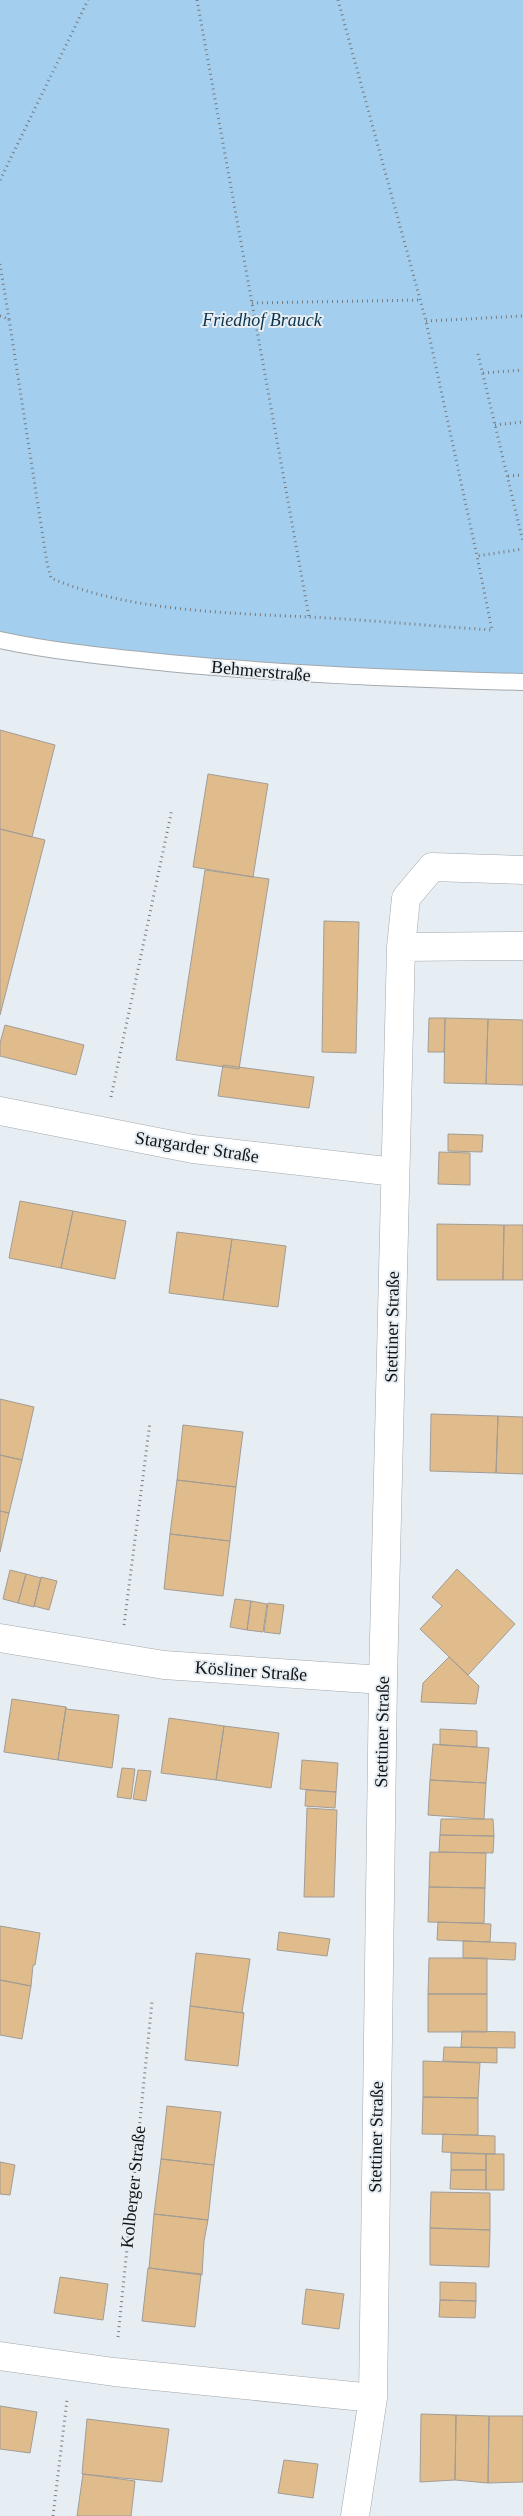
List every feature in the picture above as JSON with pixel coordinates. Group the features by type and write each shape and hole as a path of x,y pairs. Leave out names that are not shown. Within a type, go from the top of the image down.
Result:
{"street":[{"name":"Stettiner Straße","path":"354,2516 373,2398 382,1680 401,947 406,898 432,867 523,870"},
{"path":"401,947 523,946"},
{"name":"Stargarder Straße","path":"0,1111 192,1149 396,1172"},
{"name":"Kösliner Straße","path":"0,1638 164,1665 382,1680"},
{"path":"0,2356 114,2372 373,2398"}],"lane":[{"name":"Behmerstraße","path":"0,640 53,651 258,672 372,679 523,682"}],"path":[{"path":"0,180 88,0"},
{"path":"197,0 309,617"},
{"path":"0,264 51,578 64,584 122,598 197,611 492,630 426,322 338,0"},
{"path":"252,303 420,300"},
{"path":"0,316 9,319"},
{"path":"426,322 523,316"},
{"path":"478,354 523,542"},
{"path":"483,373 523,370"},
{"path":"495,424 523,422"},
{"path":"508,476 523,475"},
{"path":"476,556 523,549"},
{"path":"103,1131 172,809"},
{"path":"120,1658 150,1422"},
{"name":"Kolberger Straße","path":"114,2372 152,2002"},
{"path":"53,2516 72,2366"}],"green space":[{"name":"Friedhof Brauck","path":"0,0 523,0 523,682 372,679 0,640"}],"building":[{"path":"0,730 55,745 32,837 0,829"},
{"path":"208,774 268,784 253,877 193,867"},
{"path":"0,829 45,840 0,1015"},
{"path":"205,870 269,879 239,1069 176,1060"},
{"path":"324,921 359,922 356,1053 322,1052"},
{"path":"429,1018 445,1018 444,1052 428,1052"},
{"path":"445,1018 488,1019 486,1084 444,1083"},
{"path":"488,1019 523,1020 523,1085 486,1084"},
{"path":"5,1025 84,1045 76,1075 0,1056 0,1043"},
{"path":"223,1065 314,1077 309,1108 218,1096"},
{"path":"448,1134 483,1135 482,1152 448,1151"},
{"path":"439,1152 470,1153 470,1185 438,1184"},
{"path":"20,1201 73,1211 61,1268 9,1258"},
{"path":"73,1211 126,1221 115,1279 61,1268"},
{"path":"437,1224 504,1225 503,1280 437,1280"},
{"path":"504,1225 523,1225 523,1280 503,1280"},
{"path":"177,1232 232,1239 223,1300 169,1293"},
{"path":"232,1239 286,1246 278,1307 223,1300"},
{"path":"0,1399 34,1407 22,1460 0,1455"},
{"path":"431,1414 498,1416 496,1473 430,1471"},
{"path":"498,1416 523,1417 523,1474 496,1473"},
{"path":"183,1425 243,1432 236,1487 177,1480"},
{"path":"0,1455 22,1460 9,1513 0,1511"},
{"path":"177,1480 236,1487 230,1541 170,1534"},
{"path":"0,1511 9,1513 0,1552"},
{"path":"170,1534 230,1541 223,1596 164,1589"},
{"path":"457,1569 515,1624 468,1675 420,1629 442,1606 432,1597"},
{"path":"10,1570 26,1574 18,1603 3,1599"},
{"path":"26,1574 41,1578 34,1607 18,1603"},
{"path":"41,1577 57,1581 49,1610 34,1606"},
{"path":"235,1599 251,1601 247,1630 230,1627"},
{"path":"251,1601 267,1604 263,1632 247,1630"},
{"path":"268,1603 284,1605 280,1634 264,1632"},
{"path":"449,1657 479,1686 476,1704 421,1702 423,1683"},
{"path":"12,1699 66,1707 58,1760 4,1752"},
{"path":"66,1707 66,1709 119,1715 112,1768 58,1760"},
{"path":"169,1718 224,1726 216,1780 161,1773"},
{"path":"224,1726 279,1733 271,1788 216,1780"},
{"path":"440,1729 477,1731 477,1747 440,1745"},
{"path":"433,1744 489,1748 486,1783 430,1780"},
{"path":"302,1760 338,1763 336,1792 300,1789"},
{"path":"122,1768 135,1769 131,1799 117,1797"},
{"path":"138,1770 151,1771 146,1801 133,1799"},
{"path":"430,1780 486,1783 484,1819 428,1815"},
{"path":"306,1790 336,1792 335,1808 305,1806"},
{"path":"307,1808 337,1810 334,1897 304,1897"},
{"path":"441,1819 493,1819 494,1836 440,1835"},
{"path":"440,1835 494,1836 493,1853 439,1852"},
{"path":"430,1852 486,1853 485,1888 429,1887"},
{"path":"429,1887 485,1888 484,1923 428,1922"},
{"path":"438,1922 491,1924 490,1942 437,1940"},
{"path":"0,1926 40,1933 35,1965 33,1965 31,1986 0,1980"},
{"path":"279,1932 330,1939 327,1956 277,1950"},
{"path":"463,1941 516,1943 515,1960 463,1958"},
{"path":"196,1953 250,1959 242,2012 244,2013 190,2006"},
{"path":"429,1958 487,1958 487,1994 428,1994"},
{"path":"0,1980 31,1986 22,2039 0,2035"},
{"path":"428,1994 487,1994 487,2032 428,2032"},
{"path":"190,2006 244,2013 238,2066 185,2060"},
{"path":"462,2031 515,2032 515,2048 461,2047"},
{"path":"444,2047 497,2048 497,2063 443,2061"},
{"path":"423,2061 480,2063 478,2098 423,2097"},
{"path":"423,2097 478,2098 478,2135 422,2134"},
{"path":"167,2106 221,2112 214,2165 161,2159"},
{"path":"443,2134 495,2136 495,2154 442,2152"},
{"path":"451,2153 486,2154 486,2170 451,2170"},
{"path":"486,2154 504,2154 504,2190 486,2190"},
{"path":"161,2159 214,2165 208,2220 154,2214"},
{"path":"0,2162 15,2165 10,2195 0,2194"},
{"path":"451,2170 486,2170 486,2190 450,2189"},
{"path":"431,2192 490,2193 490,2230 430,2228"},
{"path":"154,2214 208,2220 204,2241 202,2275 149,2268"},
{"path":"430,2228 490,2230 489,2267 430,2265"},
{"path":"148,2268 201,2274 195,2327 142,2321"},
{"path":"60,2277 108,2284 103,2320 54,2313"},
{"path":"440,2282 476,2283 476,2301 440,2300"},
{"path":"306,2289 344,2294 339,2329 302,2324"},
{"path":"440,2300 476,2301 475,2318 439,2317"},
{"path":"0,2406 37,2412 30,2453 0,2449"},
{"path":"421,2414 456,2415 455,2480 420,2482"},
{"path":"456,2415 489,2416 488,2483 455,2480"},
{"path":"489,2416 523,2416 523,2482 488,2483"},
{"path":"87,2419 169,2429 162,2482 82,2474"},
{"path":"284,2460 318,2464 313,2498 278,2493"},
{"path":"83,2474 135,2481 131,2516 77,2516"}]}
